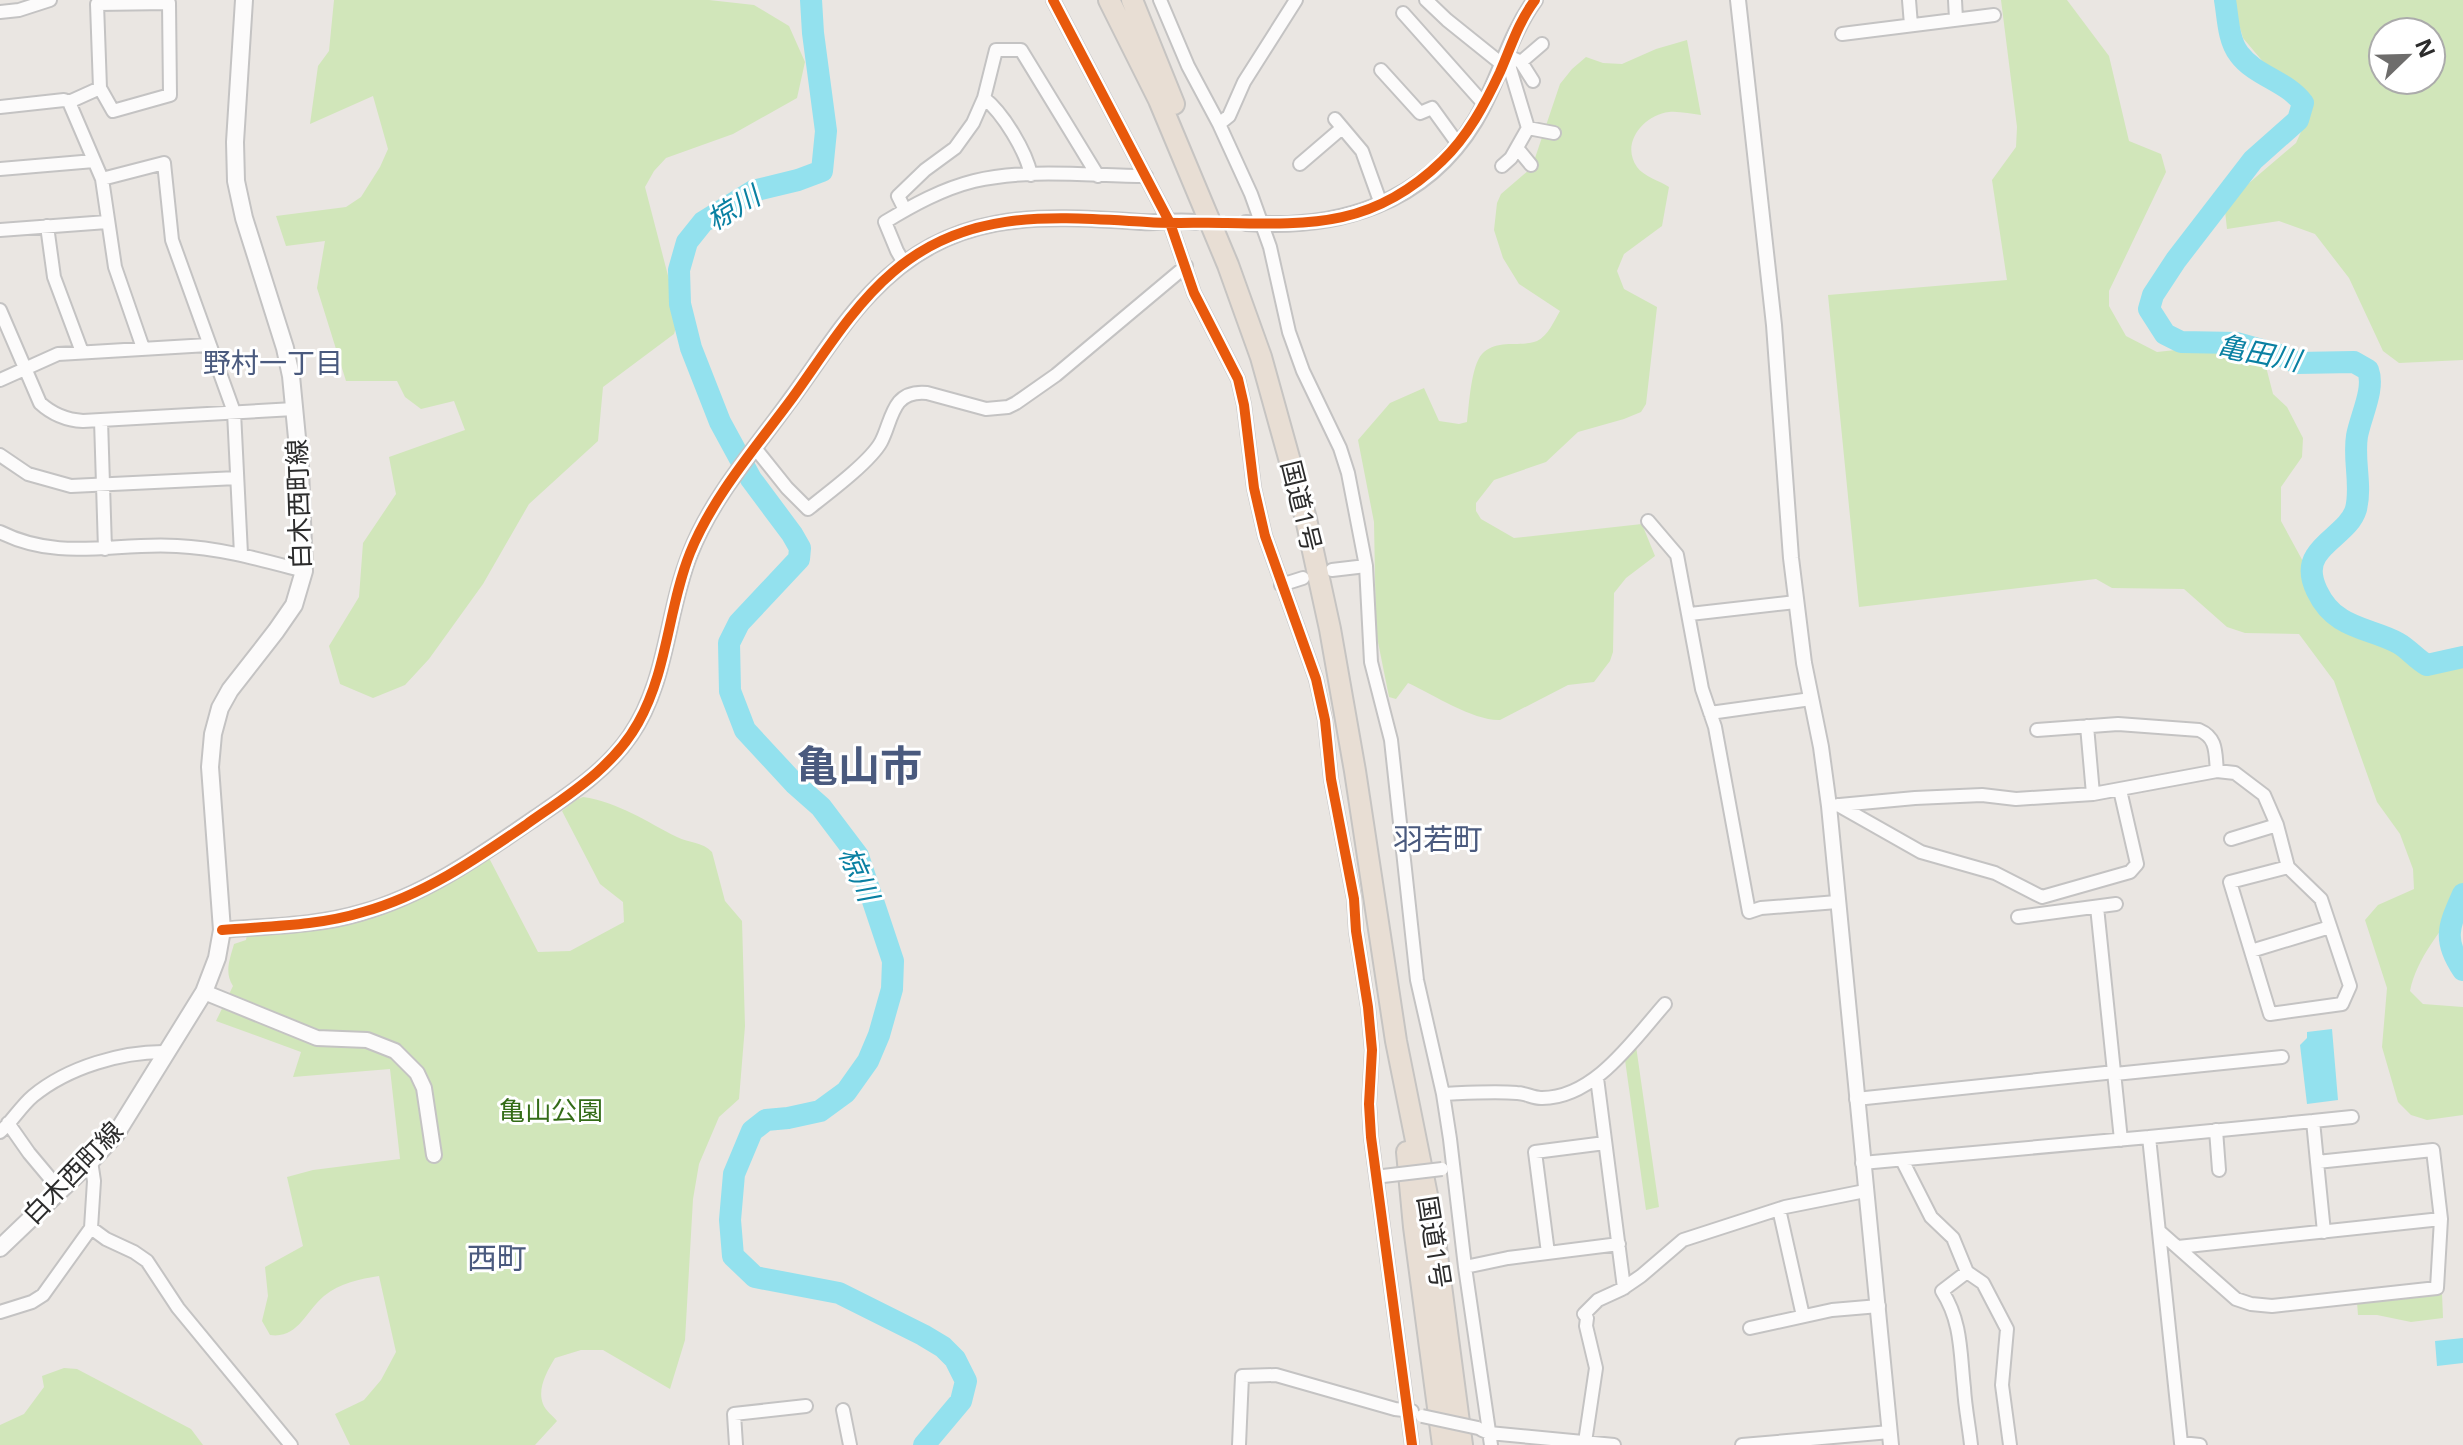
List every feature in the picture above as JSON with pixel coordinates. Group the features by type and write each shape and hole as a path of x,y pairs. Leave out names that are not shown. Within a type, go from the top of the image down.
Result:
{"highway":[{"path":"1096,0 1147,94 1159,100"},
{"name":"国道1号","path":"1109,0 1159,100 1228,265 1261,357 1306,519 1355,771 1396,1041 1433,1225 1462,1445"},
{"path":"1132,0 1213,200 1224,231 1228,265"},
{"name":"国道1号","path":"1396,1041 1414,1227 1443,1445"}],"main road":[{"name":"白木西町線","path":"0,1248 116,1134 204,992 217,958 222,930 210,767 213,734 220,708 230,690 294,605 304,571 304,530 294,409 285,348 244,218 236,181 235,142 244,0"}],"street":[{"path":"0,12 19,10 50,0"},
{"path":"1053,0 1170,223 1194,293 1238,379 1254,488 1265,536 1322,702 1331,779 1354,899 1372,1050 1369,1104 1412,1445"},
{"path":"1160,0 1188,66 1219,124 1262,225 1289,332 1303,371 1344,460 1361,533 1366,566 1371,662 1391,740 1417,980 1443,1094 1448,1168 1465,1267 1486,1435"},
{"path":"1219,124 1229,116 1244,82 1296,0"},
{"path":"1426,0 1447,20 1504,60 1521,62 1542,44"},
{"path":"1246,223 1320,223 1381,204 1425,175 1458,144 1474,123 1522,18 1535,0"},
{"path":"1738,0 1774,325 1786,510 1796,602 1811,699 1834,806 1837,902 1890,1438 1746,1444"},
{"path":"1909,0 1911,25"},
{"path":"1955,0 1956,19"},
{"path":"169,3 170,95 113,111 100,88 97,4 169,3"},
{"path":"1403,13 1484,104"},
{"path":"1842,34 1994,15"},
{"path":"905,210 898,196 925,170 955,148 973,123 984,98 996,50 1021,50 1098,176"},
{"path":"1502,166 1528,128 1504,60"},
{"path":"1521,62 1533,81"},
{"path":"1381,70 1420,113 1432,108 1458,144"},
{"path":"0,107 69,102 100,88"},
{"path":"984,98 995,107 1028,161 1031,175"},
{"path":"69,102 102,179 115,267 143,348"},
{"path":"1300,164 1338,124 1362,151 1381,204"},
{"path":"1528,128 1554,133"},
{"path":"1517,148 1531,165"},
{"path":"0,169 94,161"},
{"path":"102,179 164,163 172,240 234,412 241,554"},
{"path":"904,263 885,222 931,196 974,181 1031,175 1146,176"},
{"path":"222,930 342,918 405,897 432,885 483,853 599,771 628,739 646,707 662,664 688,558 707,518 861,304 904,263 954,235 1001,221 1050,218 1196,222"},
{"path":"0,230 107,222"},
{"path":"47,226 54,277 82,352"},
{"path":"753,451 808,509 873,453 895,410 906,396 918,392 986,409 1008,407 1056,375 1186,266"},
{"path":"0,310 34,394 47,410 68,420 294,409"},
{"path":"0,380 51,355 208,345"},
{"path":"101,420 105,549"},
{"path":"0,455 28,474 71,486 237,478"},
{"path":"1648,521 1677,555 1702,689 1715,727 1749,912 1761,908 1837,902"},
{"path":"0,532 51,548 197,547 241,554 304,571"},
{"path":"1332,570 1366,566"},
{"path":"1281,585 1303,578"},
{"path":"1690,614 1796,602"},
{"path":"1710,713 1811,699"},
{"path":"2037,730 2118,724 2199,730 2212,738 2217,771"},
{"path":"2087,726 2093,794"},
{"path":"1834,806 1968,796 2016,799 2093,794 2217,771 2235,773 2264,795 2277,825 2288,867 2321,899 2350,986 2342,1004 2270,1014 2230,882 2288,867"},
{"path":"1834,806 1921,852 1995,873 2042,897 2130,872 2137,864 2120,790"},
{"path":"2231,839 2277,825"},
{"path":"2018,917 2116,904"},
{"path":"2097,907 2121,1140"},
{"path":"2251,951 2330,927"},
{"path":"204,992 317,1038 367,1040 395,1051 417,1073 424,1088 434,1155"},
{"path":"1443,1094 1517,1093 1541,1098 1570,1092 1597,1078 1665,1004"},
{"path":"60,1190 4,1128 13,1115 36,1094 69,1074 142,1052 167,1052"},
{"path":"1856,1099 2282,1057"},
{"path":"1597,1078 1624,1288"},
{"path":"1862,1163 2352,1117"},
{"path":"2313,1121 2324,1232"},
{"path":"2216,1130 2219,1170"},
{"path":"2149,1137 2181,1443 2200,1445"},
{"path":"1548,1253 1535,1152 1605,1143"},
{"path":"2159,1231 2236,1299 2251,1304 2272,1306 2437,1288 2441,1219 2433,1150 2317,1162"},
{"path":"1902,1160 1931,1217 1953,1238 1967,1272 1983,1283 2007,1329 2002,1385 2010,1445"},
{"path":"0,1312 32,1302 43,1295 91,1228 94,1181 91,1161"},
{"path":"1379,1176 1448,1168"},
{"path":"1585,1442 1596,1368 1584,1314 1598,1300 1624,1288 1683,1240 1779,1209 1865,1191"},
{"path":"1779,1209 1803,1316"},
{"path":"2178,1247 2441,1219"},
{"path":"91,1228 147,1261 178,1308 291,1445"},
{"path":"1465,1267 1508,1258 1619,1244"},
{"path":"1967,1272 1942,1291 1952,1307 1962,1346 1963,1386 1971,1445"},
{"path":"1750,1328 1832,1310 1879,1306"},
{"path":"1239,1445 1242,1376 1276,1375 1395,1409 1407,1409 1486,1435 1612,1445"},
{"path":"736,1445 734,1414 806,1406"},
{"path":"843,1410 850,1445"}],"green space":[{"path":"334,0 709,0 754,5 789,26 805,62 797,98 733,134 666,158 654,171 645,187 679,318 674,334 603,387 598,441 529,504 483,584 429,659 405,685 373,698 340,684 329,646 359,597 363,543 396,494 389,457 465,430 454,401 421,409 405,397 397,381 346,381 317,288 325,241 286,246 276,216 346,207 361,197 388,149 373,96 310,124 318,66 329,51"},
{"path":"2001,0 2067,0 2109,56 2129,141 2161,154 2166,172 2109,291 2109,306 2126,336 2157,352 2231,344 2264,359 2273,394 2287,407 2303,438 2302,457 2281,487 2281,521 2324,600 2421,657 2463,658 2463,903 2424,956 2410,991 2423,1004 2463,1007 2463,1115 2427,1120 2411,1115 2398,1102 2382,1047 2387,988 2365,920 2378,905 2414,889 2413,869 2400,834 2377,802 2334,681 2299,634 2245,633 2227,627 2184,589 2112,588 2096,579 1859,607 1828,295 2007,280 1992,180 2016,147 2017,127"},
{"path":"2232,0 2463,0 2463,360 2399,363 2383,351 2349,278 2315,234 2279,221 2227,229 2225,211 2235,195 2296,143 2304,125 2286,89 2243,38"},
{"path":"1687,40 1701,115 1660,114 1643,124 1637,132 1631,149 1637,167 1669,187 1662,226 1624,254 1617,271 1624,289 1657,307 1646,404 1641,412 1624,419 1578,432 1546,462 1494,480 1476,503 1481,519 1514,538 1642,524 1655,556 1626,578 1614,593 1613,652 1610,661 1594,682 1568,685 1500,720 1466,712 1408,683 1396,699 1389,697 1376,632 1374,522 1358,440 1390,403 1424,388 1439,421 1467,422 1473,376 1482,354 1495,346 1537,341 1548,332 1560,311 1519,284 1503,258 1494,230 1501,194 1529,170 1560,84 1586,57 1603,63 1622,64"},
{"name":"亀山公園","path":"583,797 620,808 712,852 725,901 742,921 745,1026 739,1099 719,1117 699,1164 693,1199 685,1340 670,1389 603,1350 581,1350 555,1358 546,1374 541,1398 545,1408 557,1421 535,1445 350,1445 335,1414 364,1400 381,1380 396,1352 379,1276 337,1288 317,1302 294,1329 280,1335 270,1335 262,1321 268,1296 265,1267 303,1246 287,1177 313,1170 400,1159 390,1069 293,1077 301,1052 216,1021 233,986 228,971 234,944 246,940 247,935 318,929 369,919 426,895 489,858 538,952 570,951 624,922 623,902 600,884 562,811"},
{"path":"1636,1046 1659,1207 1646,1210 1625,1060"},
{"path":"2442,1293 2443,1318 2411,1322 2377,1315 2358,1315 2357,1302"},
{"path":"64,1368 77,1369 191,1429 203,1445 0,1445 0,1425 24,1414 44,1387 42,1376"}],"water":[{"path":"2332,1029 2338,1100 2307,1104 2300,1045 2307,1038 2307,1032"},
{"path":"2463,1338 2463,1363 2437,1366 2435,1341"}],"waterway":[{"name":"椋川","path":"811,0 826,131 822,171 753,191 703,222 687,242 679,270 680,304 691,348 720,422 751,479 800,548 799,559 739,623 729,643 730,691 745,730 821,807 858,856 893,961 892,989 868,1061 846,1092 820,1111 766,1120 752,1131 734,1174 730,1220 733,1256 755,1277 839,1293 923,1335 955,1359 966,1381 961,1401 924,1445"},
{"name":"亀田川","path":"2225,0 2231,35 2239,54 2303,103 2298,120 2253,160 2176,260 2153,295 2149,309 2165,334 2181,342 2237,343 2297,363 2354,362 2368,370 2369,394 2356,445 2356,509 2349,522 2316,556 2313,582 2334,614 2398,643 2427,665 2463,657"},
{"name":"亀田川","path":"2463,894 2450,932 2452,950 2463,970"}],"tunnel":[{"path":"1204,222 1246,223"}],"cycle path":[{"path":"1053,0 1170,223 1194,293 1238,379 1254,488 1265,536 1316,679 1354,899 1368,1007 1372,1050 1371,1137 1412,1445"},
{"path":"222,930 329,920 407,896 449,875 488,850 574,791 603,767 628,739 648,703 683,574 711,511 852,315 878,285 922,251 982,226 1046,218 1167,223 1288,223 1342,217 1367,210 1417,182 1460,141 1488,96 1519,26 1535,0"}],"district":[{"name":"野村一丁目","path":"273,363"},
{"name":"亀山市","path":"859,766"},
{"name":"羽若町","path":"1438,840"},
{"name":"西町","path":"497,1259"}]}
